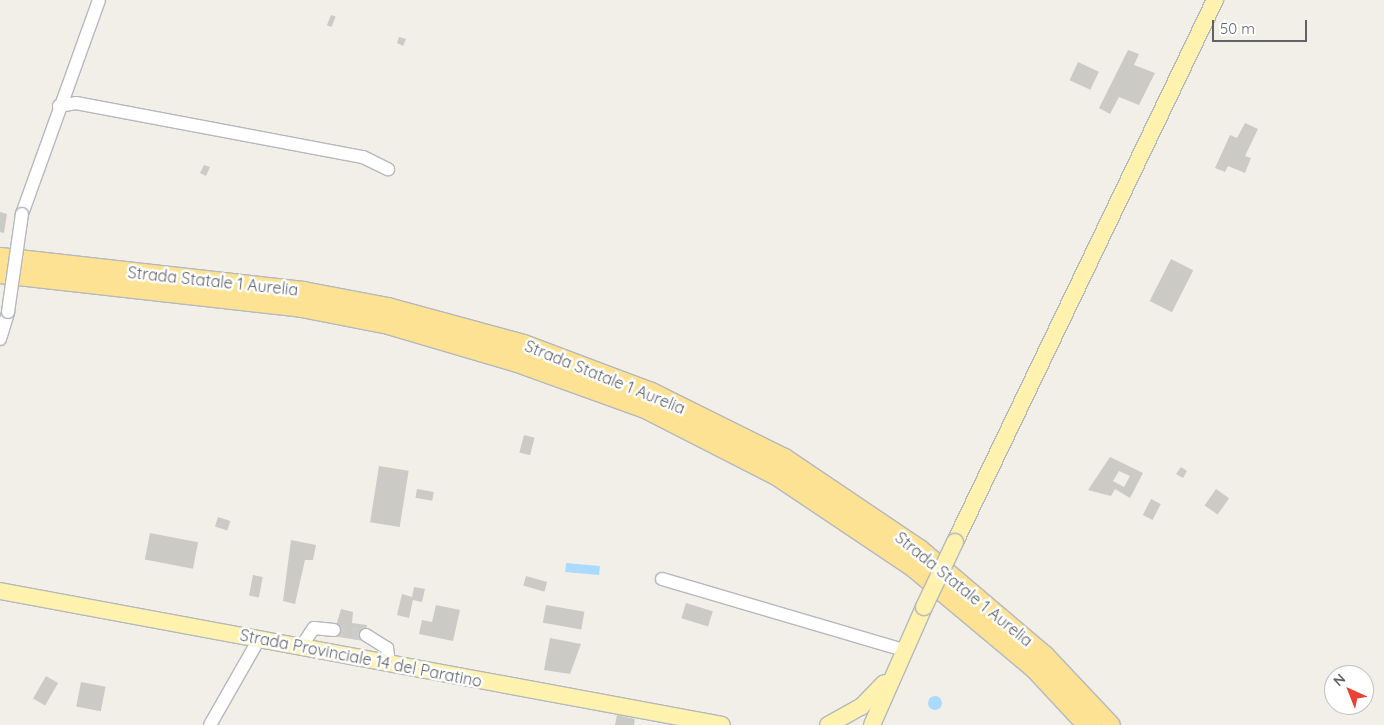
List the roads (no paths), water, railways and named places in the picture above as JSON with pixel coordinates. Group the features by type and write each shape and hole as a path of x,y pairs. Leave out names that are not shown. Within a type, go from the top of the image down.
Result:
{"highway":[{"name":"Strada Statale 1 Aurelia","path":"0,257 303,291 387,307 523,344 651,392 784,458 919,549 1044,655 1110,725"},
{"name":"Strada Statale 1 Aurelia","path":"0,274 300,308 384,323 517,362 645,408 776,475 912,566 1033,667 1087,725"}],"main road":[{"path":"872,725 892,674 1215,0"},
{"name":"Strada Provinciale 14 del Paratino","path":"0,591 722,725"},
{"path":"828,725 861,707 892,674"},
{"path":"853,725 861,707"}],"street":[{"path":"0,338 8,312 22,214 59,106 99,0"},
{"path":"59,106 76,102 363,157 388,169"},
{"path":"662,579 904,650"},
{"path":"302,647 314,628 334,630"},
{"path":"366,635 386,648 390,663"},
{"path":"210,725 259,639"}],"water":[{"path":"566,563 600,566 599,575 565,572"},
{"path":"932,696 938,696 942,703 938,710 932,710 928,706 928,700"}],"tunnel":[{"path":"334,630 366,635"}]}
